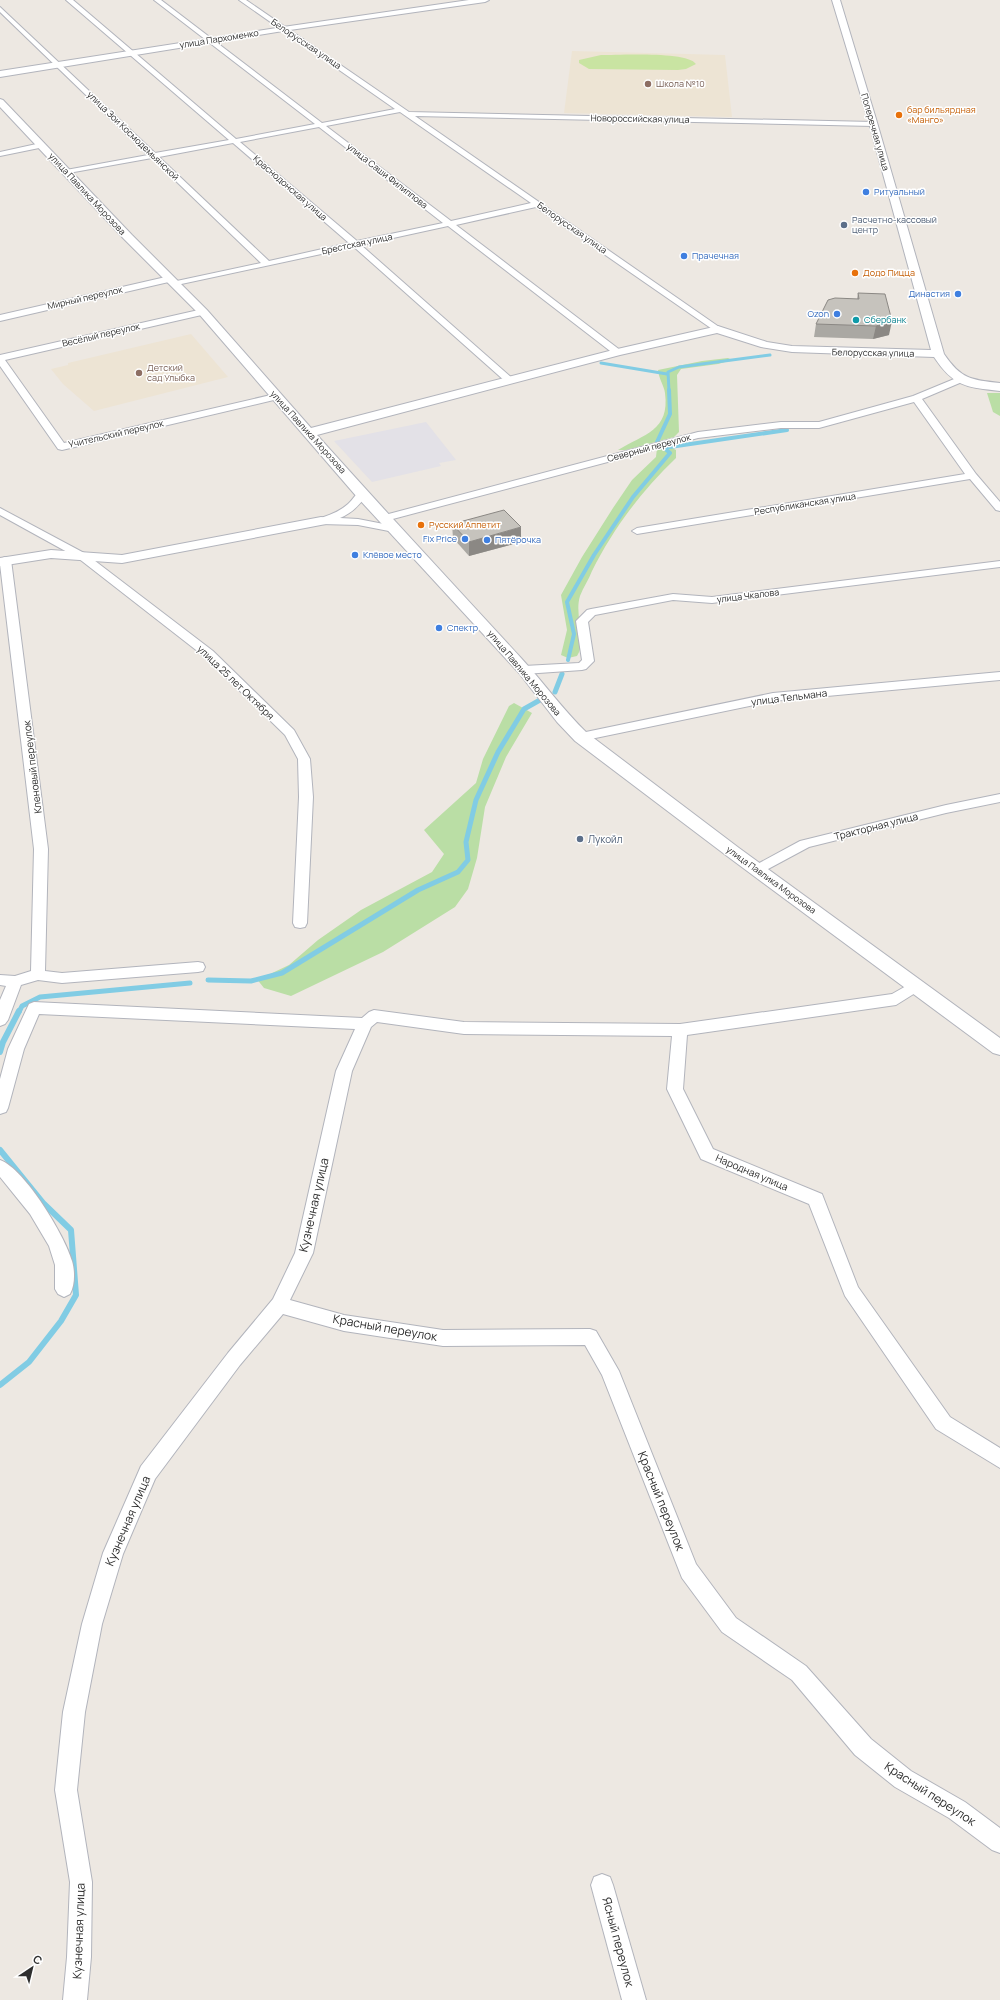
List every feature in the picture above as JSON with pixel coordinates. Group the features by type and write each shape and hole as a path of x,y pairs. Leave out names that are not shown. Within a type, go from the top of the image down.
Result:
{"street":[{"name":"Краснодонская улица","path":"69,0 355,244 509,380"},
{"name":"улица Саши Филиппова","path":"157,0 617,352"},
{"name":"Белорусская улица","path":"242,0 718,329 765,345 792,349 938,354"},
{"name":"улица Пархоменко","path":"0,74 283,29 485,0"},
{"name":"Поперечная улица","path":"836,0 873,124 938,354 947,368 959,380"},
{"name":"улица Зои Космодемьянской","path":"0,9 266,263"},
{"name":"улица Павлика Морозова","path":"0,102 203,312 362,494 524,670 556,712 581,737 757,870 1000,1048"},
{"name":"Новороссийская улица","path":"66,172 404,112 873,124"},
{"path":"0,154 41,145"},
{"name":"Брестская улица","path":"173,281 266,263 538,204"},
{"name":"Мирный переулок","path":"0,318 173,281"},
{"name":"Весёлый переулок","path":"0,358 203,312"},
{"path":"308,433 617,352 718,329"},
{"name":"Учительский переулок","path":"0,358 62,447 276,397"},
{"path":"959,380 1000,386"},
{"name":"Северный переулок","path":"390,523 698,435 781,425 819,425 916,398 959,380"},
{"path":"916,398 972,476 1000,508"},
{"name":"Республиканская улица","path":"637,531 972,476"},
{"path":"3,561 32,554 82,556 111,560 122,559 321,521 347,510 358,502 362,494"},
{"name":"улица 25 лет Октября","path":"0,511 82,556 209,654 290,733 304,759 306,797 300,923"},
{"path":"321,521 390,523"},
{"name":"Кленовый переулок","path":"3,561 41,848 38,975"},
{"name":"улица Чкалова","path":"524,670 582,666 588,662 582,621 591,612 673,597 712,600 1000,564"},
{"name":"улица Тельмана","path":"581,737 773,698 1000,676"},
{"name":"Тракторная улица","path":"757,870 805,844 946,809 1000,798"},
{"path":"0,1020 7,980 38,975 62,978 198,967"},
{"path":"0,1108 16,1049 34,1008 365,1024 374,1016 464,1028 680,1030 896,999 915,986"},
{"name":"Кузнечная улица","path":"75,2000 79,1958 81,1882 66,1790 74,1712 92,1624 113,1553 148,1473 234,1358 279,1305 304,1253 344,1071 365,1024"},
{"name":"Народная улица","path":"680,1030 675,1089 707,1154 816,1199 851,1291 943,1423 1000,1459"},
{"path":"0,1167 28,1200 49,1230 63,1260 64,1289"},
{"name":"Красный переулок","path":"279,1305 344,1323 443,1338 590,1337 610,1371 689,1571 729,1625 799,1673 863,1747 903,1779 957,1810 1000,1842"},
{"name":"Ясный переулок","path":"602,1885 634,2000"}],"shaded area":[{"name":"Школа №10","path":"572,51 725,55 732,117 564,113"},
{"name":"Детский сад Улыбка","path":"191,334 228,377 94,411 63,384 51,369 68,365 68,363"},
{"path":"426,422 456,460 439,463 441,466 372,482 334,441"}],"green space":[{"path":"601,55 667,55 690,60 696,64 686,69 678,70 589,69 579,63 579,60"},
{"path":"728,358 732,360 718,364 681,369 677,375 679,432 674,437 626,450 618,450 653,430 659,424 663,416 665,393 658,370 702,361"},
{"path":"987,393 1000,393 1000,416 993,412"},
{"path":"668,446 676,450 676,458 651,483 619,525 600,555 581,593 578,611 581,643 577,656 568,658 561,655 567,630 561,595 582,557 632,480 656,457 657,448"},
{"path":"514,703 532,713 506,757 485,807 477,858 468,889 455,907 383,952 291,996 264,988 256,978 268,975 289,965 318,940 361,910 432,872 444,854 424,830 476,783 483,759 509,706"}],"building":[{"path":"858,293 885,294 892,321 876,326 816,324 828,300 835,298 859,299"},
{"path":"504,510 521,527 469,542 452,524"}],"waterway":[{"path":"669,391 668,372 679,367 770,355"},
{"path":"601,363 667,374"},
{"path":"657,442 670,414 669,390"},
{"path":"664,448 787,430"},
{"path":"568,660 574,634 567,602 594,555 633,497 670,453 664,448"},
{"path":"555,692 562,674"},
{"path":"208,980 251,981 282,973 418,890 458,872 468,860 466,842 476,800 498,752 524,709 540,700"},
{"path":"19,1012 22,1006 40,997 190,983"},
{"path":"0,1052 3,1042 19,1011"},
{"path":"0,1150 43,1203 71,1230 76,1295 61,1321 29,1362 0,1385"}],"place":[{"name":"Школа №10","path":"648,84"},
{"name":"бар бильярдная «Манго»","path":"899,115"},
{"name":"Ритуальный","path":"866,192"},
{"name":"Расчетно-кассовый центр","path":"844,225"},
{"name":"Прачечная","path":"684,256"},
{"name":"Додо Пицца","path":"855,273"},
{"name":"Династия","path":"958,294"},
{"name":"Ozon","path":"837,314"},
{"name":"Сбербанк","path":"856,320"},
{"name":"Детский сад Улыбка","path":"139,373"},
{"name":"Русский Аппетит","path":"421,525"},
{"name":"Fix Price","path":"465,539"},
{"name":"Пятёрочка","path":"487,540"},
{"name":"Клёвое место","path":"355,555"},
{"name":"Спектр","path":"439,628"},
{"name":"Лукойл","path":"580,839"}]}
